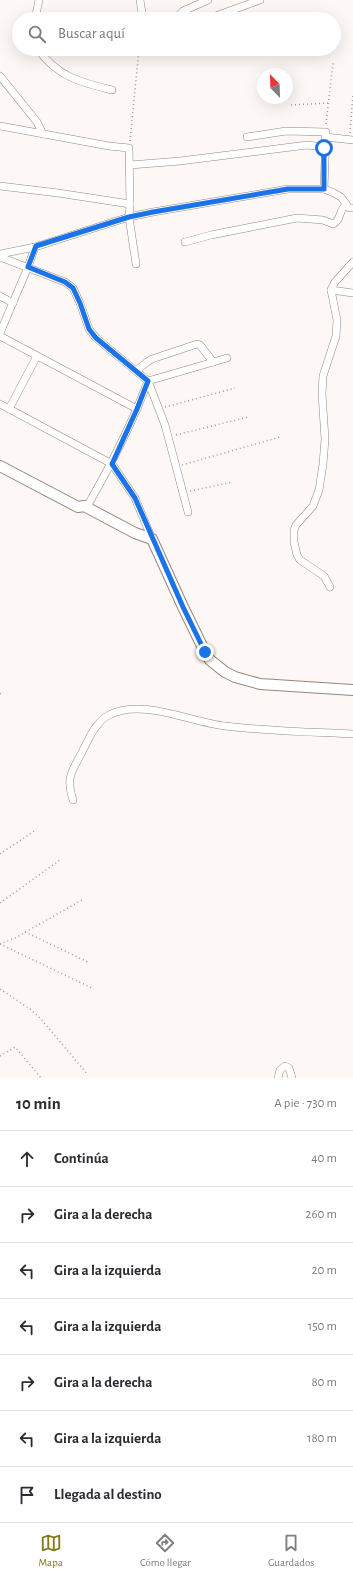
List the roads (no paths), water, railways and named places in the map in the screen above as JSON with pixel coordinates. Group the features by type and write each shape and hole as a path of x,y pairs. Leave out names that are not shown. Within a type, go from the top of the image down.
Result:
{"street":[{"path":"36,12 39,0"},
{"path":"140,0 142,12"},
{"path":"182,12 208,0"},
{"path":"227,12 260,0"},
{"path":"44,56 52,65 82,83 112,90"},
{"path":"0,76 37,122 43,134"},
{"path":"0,126 109,146 129,148 129,217 136,264"},
{"path":"247,137 286,131 351,139"},
{"path":"324,189 325,135"},
{"path":"130,165 180,161 307,145 324,148"},
{"path":"0,186 130,204"},
{"path":"0,254 36,246 129,217 288,189 324,189 334,192 341,197 349,208 353,208"},
{"path":"185,242 211,235 297,218 323,220 333,224 339,219 340,211 346,204"},
{"path":"0,333 36,246"},
{"path":"0,257 65,282 73,288 89,329 96,338 148,381 168,437 188,512"},
{"path":"330,587 324,576 300,560 297,555 294,542 294,530 296,525 314,506 319,490 325,439 322,394 323,376 336,336 337,320 331,290 335,282 353,262"},
{"path":"331,290 353,293"},
{"path":"0,296 13,303"},
{"path":"0,336 137,409"},
{"path":"136,372 147,362 197,344 200,345 213,362"},
{"path":"10,409 37,356"},
{"path":"148,381 227,358"},
{"path":"0,466 78,507 84,506 89,503 112,464 148,381"},
{"path":"0,404 112,464 135,498 183,607 210,660 225,672 235,677 260,684 353,690"},
{"path":"84,506 135,533 152,539"},
{"path":"73,800 70,790 69,777 95,727 108,715 134,708 151,710 224,726 353,734"},
{"path":"278,1078 280,1070 285,1066 289,1068 292,1078"}]}
